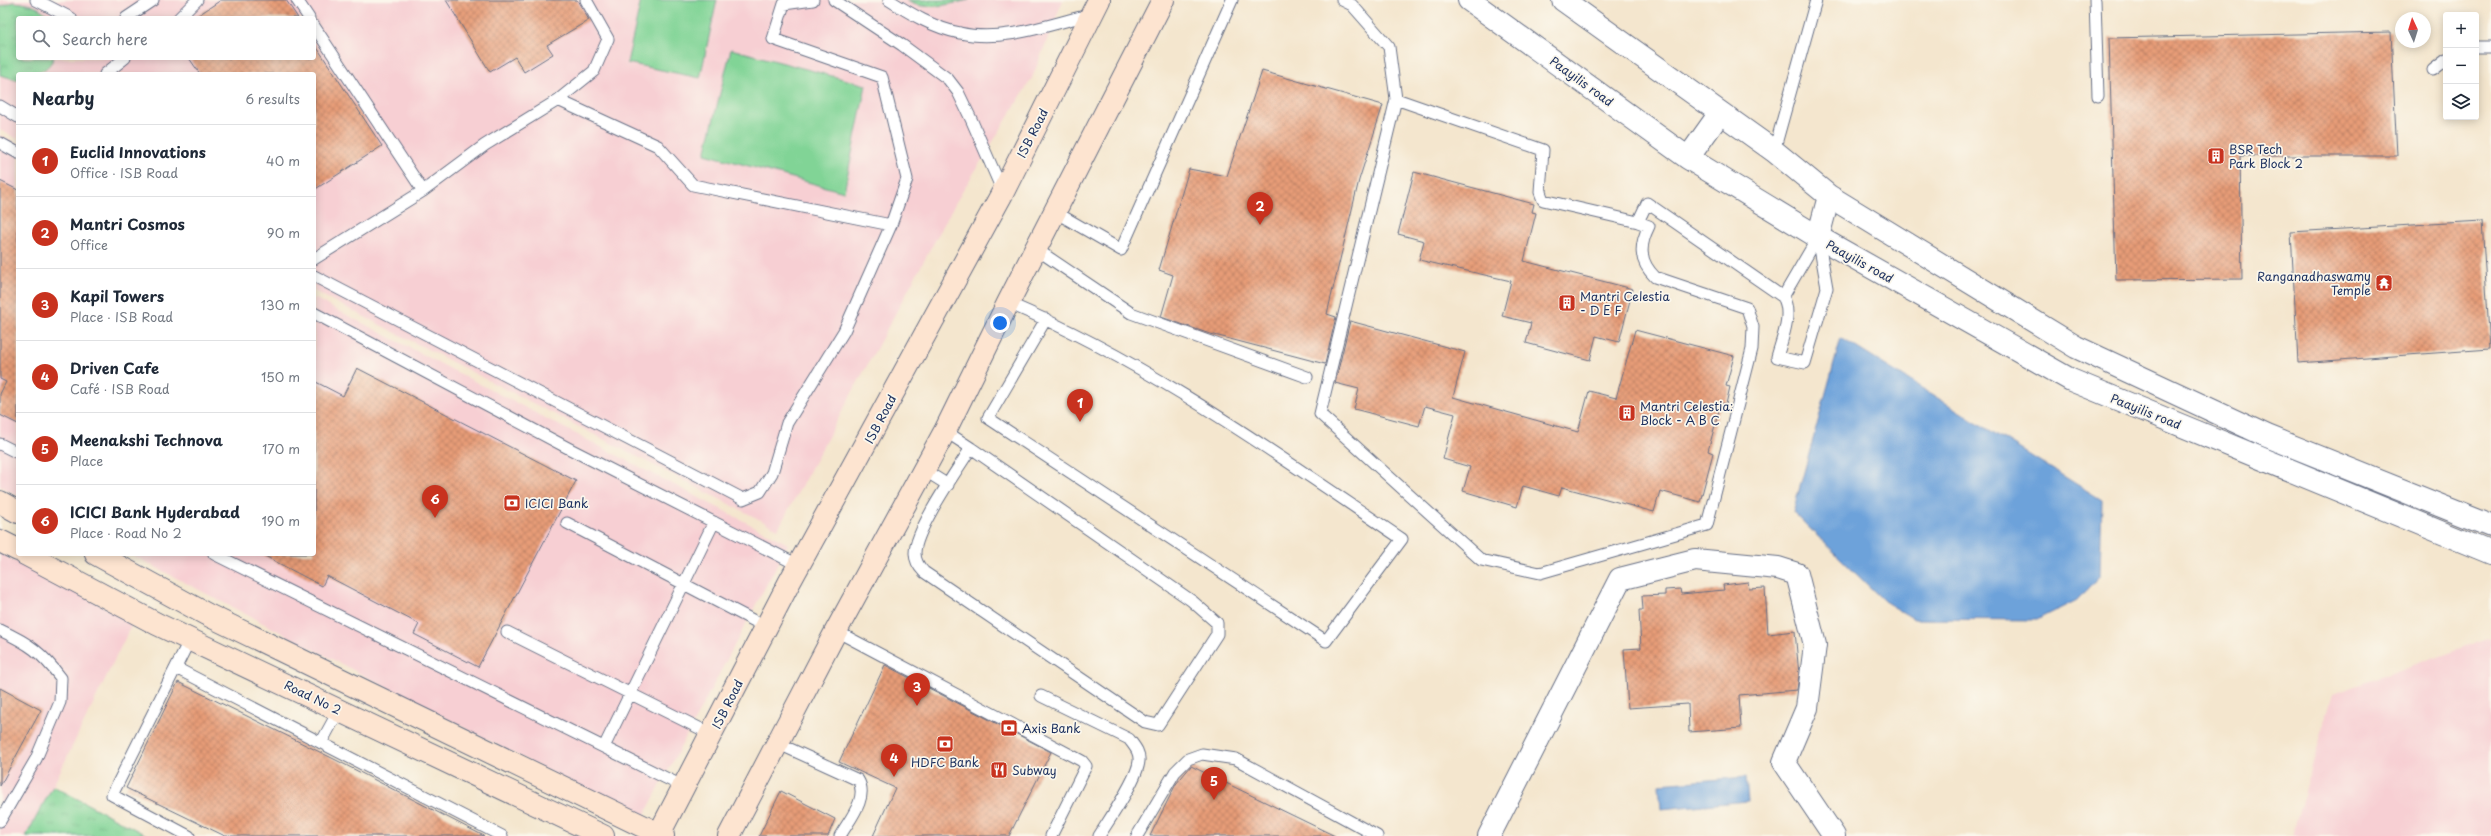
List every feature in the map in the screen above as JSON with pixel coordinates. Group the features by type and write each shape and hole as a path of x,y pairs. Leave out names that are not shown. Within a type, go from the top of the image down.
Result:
{"main road":[{"path":"729,836 836,631 945,432 1008,303 1163,0"},
{"name":"ISB Road","path":"660,835 766,627 1003,192 1096,7"},
{"path":"0,502 16,511"},
{"path":"0,541 16,549"},
{"name":"Road No 2","path":"29,556 190,639 596,834"},
{"path":"100,556 206,614 660,835"}],"street":[{"name":"Paayilis road","path":"1470,0 1688,158 1818,237 2071,380 2491,553"},
{"path":"1563,0 1774,151 1829,196 2076,347 2267,436 2491,526"},
{"path":"1688,158 1720,113"},
{"name":"Paayilis road","path":"1818,237 1829,196"},
{"path":"1489,836 1620,579 1695,560 1778,568 1797,574 1815,645 1807,708 1784,762 1834,836"}],"lane":[{"path":"36,0 67,16"},
{"path":"129,16 153,0"},
{"path":"181,16 197,0"},
{"path":"297,0 308,16"},
{"path":"316,257 423,191 485,145 558,100 594,71 608,39 586,0"},
{"path":"316,277 744,499 760,492 772,473 787,424 844,331 891,225 907,179 882,77 773,39 784,4 813,0"},
{"path":"834,0 902,45 948,79 958,92 1003,192"},
{"path":"888,0 919,19 960,34 992,36 1096,7"},
{"path":"1342,0 1352,5 1389,47 1396,99 1320,414 1481,560 1540,573 1707,525 1752,349 1754,327 1747,308 1655,277 1645,268 1642,251 1644,236 1649,226 1638,222 1543,200 1540,192 1543,150 1396,99"},
{"path":"1774,151 1816,0"},
{"path":"2095,0 2098,96"},
{"path":"1055,212 1121,250 1230,1"},
{"path":"316,29 423,191"},
{"path":"2479,47 2491,47"},
{"path":"107,72 122,60"},
{"path":"2434,70 2443,62"},
{"path":"558,100 658,146 693,185 891,225"},
{"path":"0,106 16,116"},
{"path":"0,143 16,152"},
{"path":"1638,222 1647,202 1783,297 1787,304 1786,318 1778,357 1805,363 1827,288 1818,237"},
{"path":"1783,297 1818,237"},
{"path":"1036,249 1131,313 1307,377"},
{"path":"1008,303 1046,319 1131,364 1214,415 1402,539 1326,641 988,418 1046,319"},
{"path":"316,314 568,448 800,566"},
{"path":"945,432 971,448 1192,601 1217,623 1218,634 1158,725 1145,722 924,572 915,558 915,546 948,485 971,448"},
{"path":"0,444 16,452"},
{"path":"924,470 948,485"},
{"path":"604,747 714,522"},
{"path":"566,523 766,627"},
{"path":"218,556 684,787"},
{"path":"0,630 19,639 44,656 61,678 60,702 36,759 0,821"},
{"path":"836,631 1082,760 1086,766 1051,836"},
{"path":"507,632 711,734"},
{"path":"189,836 112,796 190,639"},
{"path":"176,668 502,836"},
{"path":"1040,696 1128,739 1138,752 1139,761 1136,774 1099,836"},
{"path":"321,743 339,710"},
{"path":"777,743 858,780 863,788 862,797 840,836"},
{"path":"1137,836 1175,772 1188,759 1202,754 1236,759 1377,836"}],"shaded area":[{"path":"0,0 1063,0 1032,78 956,202 778,529 316,292 316,72 16,72 16,138 0,130"},
{"path":"0,135 16,143 16,495 0,486"},
{"name":"ICICI Bank","path":"316,299 788,544 642,820 134,556 316,556"},
{"path":"0,553 133,622 53,786 26,836 0,836"},
{"path":"2491,637 2491,836 2292,836 2333,694"}],"green space":[{"path":"641,0 717,0 700,78 627,63"},
{"path":"906,0 969,0 945,5 920,6"},
{"path":"13,2 23,3 38,8 48,16 16,16 16,60 53,60 43,70 39,72 16,72 16,79 0,75 0,7"},
{"path":"731,49 866,85 844,192 705,154"},
{"path":"53,786 148,836 26,836"}],"water":[{"path":"1841,338 2102,500 2100,575 2077,600 2037,620 1914,619 1884,601 1793,512"},
{"path":"1746,777 1748,801 1661,809 1659,784"}],"building":[{"path":"221,0 286,0 297,16 197,16"},
{"path":"446,0 577,0 589,20 547,45 553,54 524,72 515,57 490,72"},
{"name":"BSR Tech Park Block 2","path":"2391,32 2397,156 2240,156 2242,279 2116,280 2109,38"},
{"path":"316,46 382,146 316,189 316,72 199,72 190,60 316,60"},
{"path":"1262,71 1383,105 1359,180 1327,314 1336,317 1325,364 1207,333 1161,317 1173,275 1159,270 1189,169 1227,176"},
{"name":"Mantri Celestia - D E F","path":"1414,172 1534,204 1532,212 1536,213 1524,261 1633,289 1619,342 1596,336 1590,360 1526,343 1531,323 1502,316 1511,281 1419,260 1424,241 1398,234"},
{"path":"0,181 16,189 16,423 0,415 0,394 6,382 0,379"},
{"path":"2482,221 2490,349 2298,363 2291,232"},
{"name":"Mantri Celestia: Block - A B C","path":"1350,321 1465,352 1453,397 1578,432 1589,391 1616,398 1635,330 1734,356 1726,386 1730,387 1726,404 1721,403 1708,451 1713,453 1700,502 1660,491 1654,512 1562,487 1559,496 1523,486 1517,507 1463,491 1470,467 1443,459 1455,414 1425,406 1419,426 1354,409 1359,389 1335,383"},
{"path":"357,368 576,481 478,667 414,634 419,624 327,576 322,586 265,556 316,556 316,382 343,396"},
{"path":"1748,582 1749,589 1765,588 1768,634 1795,631 1799,675 1797,690 1739,695 1741,728 1689,732 1688,704 1628,708 1624,649 1641,648 1639,610 1643,610 1642,596 1665,595 1665,590 1680,589 1681,594 1724,590 1723,585"},
{"path":"885,665 1051,752 1009,836 873,836 895,788 839,762"},
{"path":"178,682 336,760 484,836 225,836 126,788"},
{"path":"0,688 41,710 0,786"},
{"path":"1191,766 1335,836 1150,836 1176,784"},
{"path":"781,791 835,819 828,836 759,836"}],"place":[{"name":"BSR Tech Park Block 2","path":"2216,156"},
{"name":"Mantri Cosmos","path":"1260,225"},
{"name":"Ranganadhaswamy Temple","path":"2384,283"},
{"name":"Mantri Celestia - D E F","path":"1567,303"},
{"name":"Mantri Celestia: Block - A B C","path":"1627,413"},
{"name":"Euclid Innovations","path":"1080,422"},
{"name":"ICICI Bank","path":"512,503"},
{"name":"ICICI Bank Hyderabad","path":"435,518"},
{"name":"Kapil Towers","path":"917,706"},
{"name":"Axis Bank","path":"1009,728"},
{"name":"HDFC Bank","path":"945,744"},
{"name":"Subway","path":"999,770"},
{"name":"Driven Cafe","path":"894,777"},
{"name":"Meenakshi Technova","path":"1214,800"}]}
